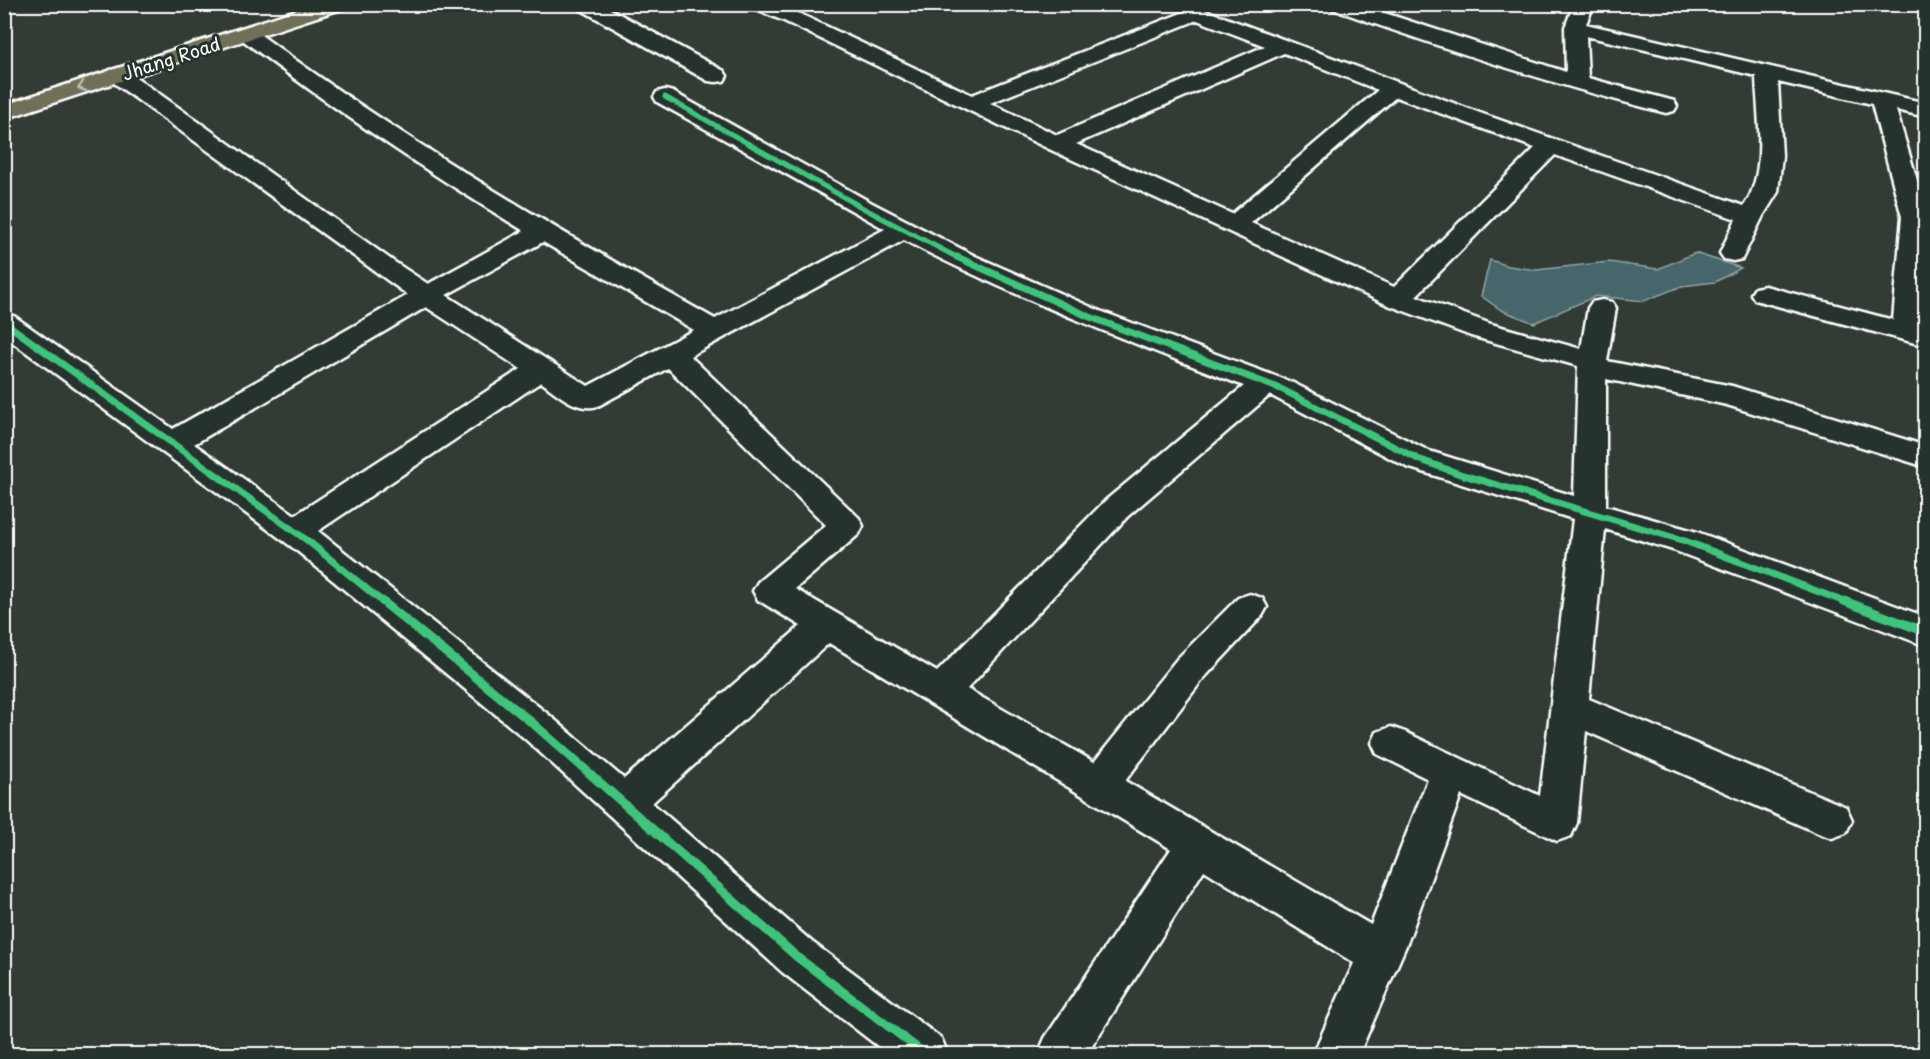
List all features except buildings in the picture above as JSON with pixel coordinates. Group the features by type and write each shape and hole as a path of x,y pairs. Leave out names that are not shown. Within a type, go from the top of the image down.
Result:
{"main road":[{"name":"Jhang Road","path":"4,112 337,4"}],"street":[{"path":"585,4 716,76 665,97 903,230 966,262 1090,317 1266,383 1418,459 1460,474 1685,541 1926,632"},
{"path":"759,4 791,17 1057,144 1398,299 1481,330 1592,364 1732,396 1926,457"},
{"path":"1337,4 1475,53 1577,84 1666,106"},
{"path":"1577,84 1575,27 1584,4"},
{"path":"971,102 1197,13 1393,88 1750,216"},
{"path":"1575,27 1926,110"},
{"path":"247,34 304,78 413,152 542,232 715,331"},
{"path":"1057,144 1283,46"},
{"path":"1733,253 1750,216 1766,192 1770,156 1767,73"},
{"path":"118,75 384,267 587,399 903,230"},
{"path":"1234,225 1393,88"},
{"path":"1765,294 1916,335 1915,217 1882,100"},
{"path":"1398,299 1551,146"},
{"path":"172,443 427,295 542,232"},
{"path":"1391,743 1557,824 1590,511 1592,364 1602,308"},
{"path":"4,322 294,531 536,726 797,957 925,1054"},
{"path":"671,354 847,526 770,591 924,684 942,691 1380,954"},
{"path":"294,531 540,369"},
{"path":"942,691 1117,508 1266,383"},
{"path":"1099,785 1190,669 1250,607"},
{"path":"622,804 826,625"},
{"path":"1569,707 1832,820"},
{"path":"1336,1054 1380,954 1450,772"},
{"path":"1061,1054 1198,844"}],"water":[{"path":"1695,253 1741,268 1715,282 1682,286 1644,301 1596,296 1534,323 1501,310 1481,296 1490,260 1509,266 1536,270 1609,262 1658,269"}],"cycle path":[{"path":"665,97 863,208 966,262 1090,317 1281,389 1418,459 1460,474 1685,541 1926,632"},
{"path":"4,322 308,541 536,726 797,957 925,1054"}]}
